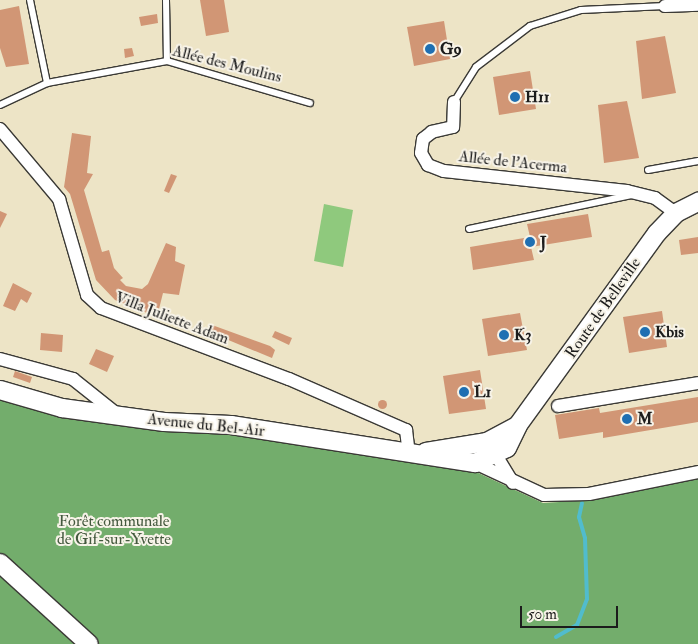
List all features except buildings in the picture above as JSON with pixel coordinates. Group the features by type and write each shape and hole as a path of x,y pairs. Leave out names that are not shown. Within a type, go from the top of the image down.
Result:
{"street":[{"path":"665,6 698,5"},
{"name":"Allée de l'Acerma","path":"454,102 453,126 432,132 423,139 421,153 428,165 444,171 637,194 655,198 676,213"},
{"name":"Villa Juliette Adam","path":"0,129 59,199 87,294 100,308 289,379 406,430 412,453"},
{"name":"Route de Belleville","path":"412,453 463,458 503,452 518,425 676,213 698,202"},
{"path":"0,359 73,379 117,414"},
{"path":"558,406 698,383"},
{"name":"Avenue du Bel-Air","path":"0,390 62,408 117,414 164,422 231,425 412,453"},
{"name":"Route de Belleville","path":"463,458 518,425"},
{"path":"487,442 503,452 511,478"},
{"path":"463,458 511,478 544,495 589,494 698,472"},
{"path":"0,563 89,644"}],"lane":[{"path":"30,0 47,83"},
{"path":"166,0 167,61"},
{"path":"454,102 476,67 530,26 582,10 665,6"},
{"name":"Allée des Moulins","path":"0,105 47,83 167,61 310,103"},
{"path":"648,170 698,162"},
{"path":"469,229 637,194"}],"green space":[{"path":"324,204 353,210 343,267 314,261"},
{"name":"Forêt communale de Gif-sur-Yvette","path":"0,400 474,471 543,503 592,500 698,477 698,644 0,644"}],"waterway":[{"path":"556,637 577,625 587,599 585,538 579,517 582,503"}],"place":[{"name":"G9","path":"430,49"},
{"name":"H11","path":"515,97"},
{"name":"J","path":"530,242"},
{"name":"Kbis","path":"645,332"},
{"name":"K3","path":"504,335"},
{"name":"L1","path":"464,392"},
{"name":"M","path":"627,419"}]}
